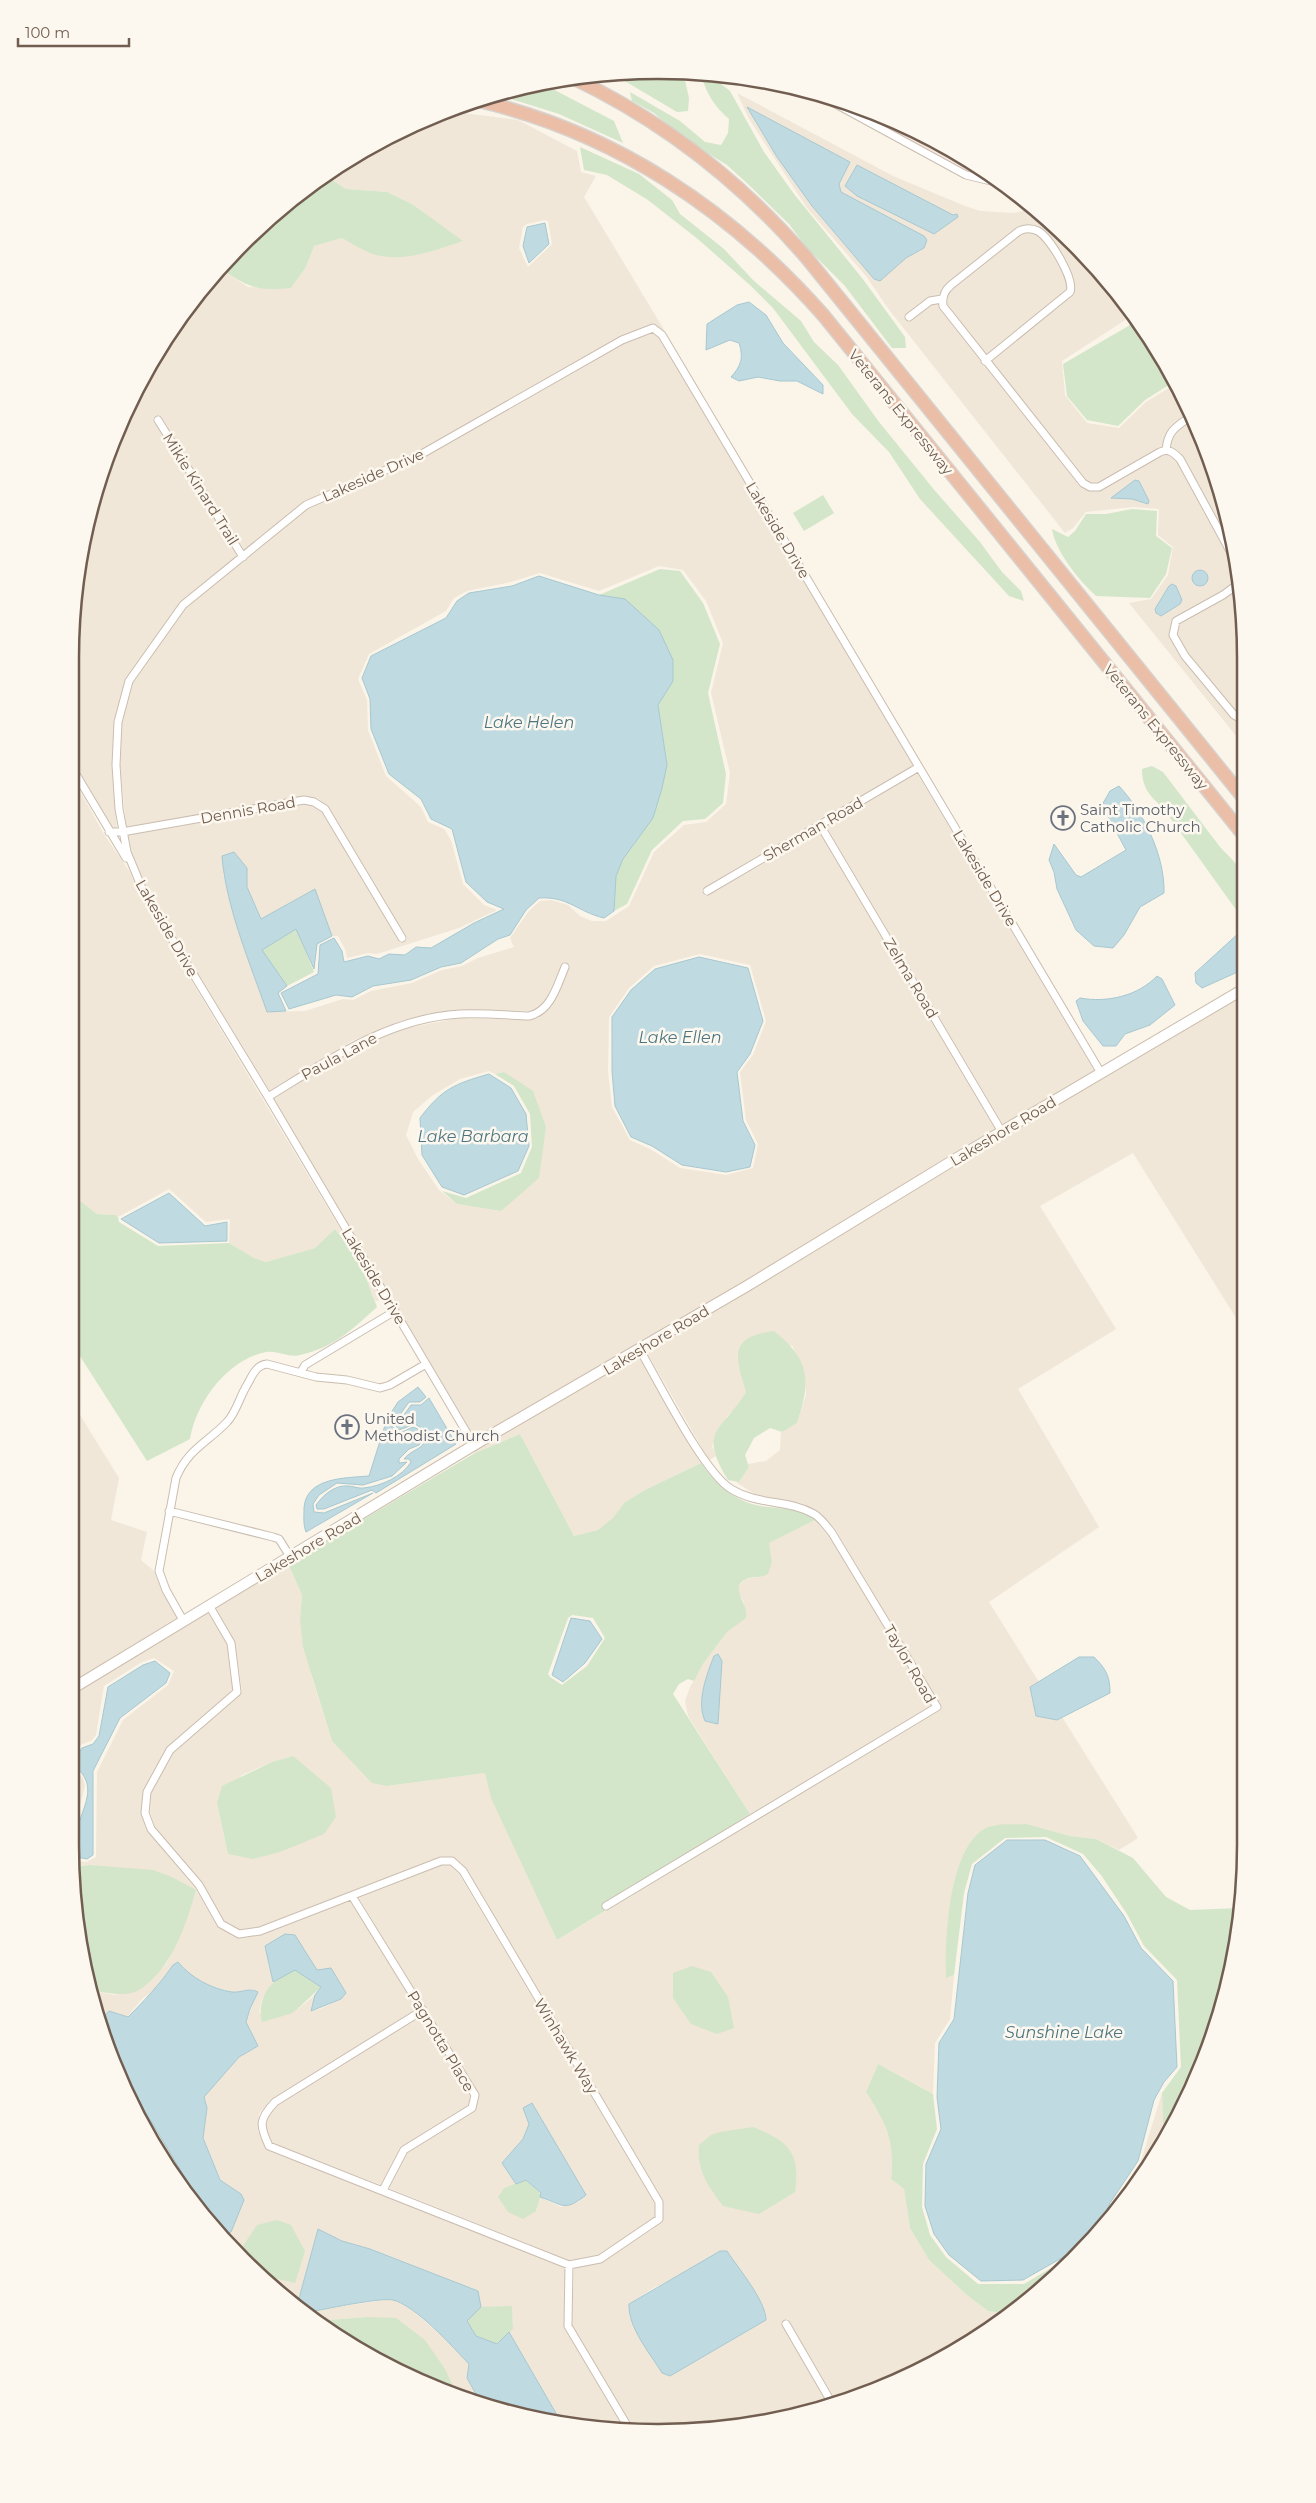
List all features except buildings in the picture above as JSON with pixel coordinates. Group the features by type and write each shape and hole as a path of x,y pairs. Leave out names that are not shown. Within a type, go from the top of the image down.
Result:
{"highway":[{"name":"Veterans Expressway","path":"583,84 626,106 673,136 731,180 777,225 812,265 1237,790"},
{"name":"Veterans Expressway","path":"489,104 541,119 625,155 700,201 736,229 776,265 824,316 1237,827"}],"street":[{"path":"847,110 966,175 985,180"},
{"path":"985,361 1070,292 1072,286 1068,273 1043,236 1030,229 1019,231 945,290 942,299 943,306 985,361 1083,483 1090,487 1103,485 1166,450"},
{"path":"909,317 930,301 942,299"},
{"name":"Lakeside Drive","path":"474,1445 268,1097 144,893 134,870 122,832 116,766 118,730 129,681 183,605 306,505 420,455 622,340 653,328 662,335 1101,1073"},
{"name":"Mikie Kinard Trail","path":"158,420 244,557"},
{"path":"1166,450 1168,436 1186,420"},
{"path":"1166,450 1180,459 1225,542"},
{"path":"1233,588 1176,621 1173,634 1185,656 1237,717"},
{"name":"Sherman Road","path":"707,891 919,767"},
{"path":"79,780 109,832 134,870"},
{"name":"Dennis Road","path":"109,832 122,832 304,800 314,802 325,809 402,938"},
{"name":"Zelma Road","path":"820,825 1002,1132"},
{"name":"Paula Lane","path":"268,1097 354,1045 401,1025 459,1014 529,1016 538,1014 548,1005 565,967"},
{"name":"Lakeshore Road","path":"79,1685 210,1607 474,1445 640,1350 1237,993"},
{"path":"301,1372 305,1365 395,1311"},
{"name":"Taylor Road","path":"606,1906 937,1707 832,1533 816,1515 800,1507 753,1501 729,1488 707,1464 640,1350"},
{"path":"184,1622 160,1578 159,1566 169,1511 180,1470 202,1442 229,1419 239,1397 256,1370 260,1366 267,1364 316,1377 357,1382 380,1388 390,1385 426,1364"},
{"path":"169,1511 273,1537 278,1540 290,1558"},
{"name":"Winhawk Way","path":"210,1607 231,1643 238,1692 170,1750 147,1792 145,1813 151,1829 199,1885 221,1924 238,1934 260,1931 441,1861 452,1861 463,1871 659,2202 659,2219 650,2226 600,2259 569,2266"},
{"name":"Pagnotta Place","path":"352,1896 475,2095 472,2108 404,2150 383,2190"},
{"path":"424,2010 275,2102 264,2114 262,2130 269,2146 569,2266 568,2326 626,2423"},
{"path":"786,2324 830,2398"}],"shaded area":[{"path":"737,93 893,176 965,206 980,211 1015,213 1026,210 1068,248 1118,305 1128,319 1062,361 1065,395 1087,423 1119,428 1146,402 1170,387 1178,402 1207,472 1218,508 1226,545 1236,620 1237,737 1129,603 1151,599 1168,575 1173,547 1158,535 1159,509 1133,507 1086,512 1073,528 1065,533 890,311 866,276 807,208 749,119"},
{"path":"462,113 518,120 577,151 581,172 596,176 584,197 666,333 652,325 621,337 419,451 305,501 245,551 160,415 153,419 238,557 180,603 125,680 114,722 112,766 117,828 112,828 79,772 80,620 84,582 98,508 123,436 156,368 198,305 226,272 248,287 291,288 306,267 314,246 342,238 369,252 462,242 412,204 387,192 346,189 331,179 368,156 436,123","holes":["544,220 548,221 552,244 528,267 519,248 523,227 527,224"]},
{"path":"890,128 914,138 979,176 965,172 886,130"},
{"path":"652,333 659,338 914,766 701,890 705,896 818,830 996,1131 745,1283 476,1440 273,1098 356,1048 402,1029 459,1018 528,1020 538,1018 552,1006 570,965 563,963 545,1003 536,1011 459,1010 401,1021 352,1041 270,1091 148,891 131,850 127,835 304,804 312,805 322,812 400,943 407,938 329,807 317,798 304,796 126,827 120,765 122,722 133,682 186,607 308,508 422,458 624,344","holes":["659,566 683,570 706,601 723,643 711,693 730,773 726,804 706,822 684,825 654,852 629,906 606,921 592,921 580,916 568,905 551,900 540,901 528,912 510,938 514,947 478,958 462,966 442,970 412,983 371,991 353,1000 343,999 305,1011 267,1012 223,874 247,868 247,887 261,919 315,889 332,936 338,936 345,949 347,958 368,953 377,954 459,928 497,910 484,905 463,884 451,840 444,829 428,822 421,807 386,776 368,730 367,700 358,679 369,654 446,611 454,598 467,591 511,582 540,573 599,591","700,954 750,965 766,1021 753,1055 740,1072 746,1120 758,1144 753,1168 726,1175 680,1168 650,1149 630,1140 612,1107 608,1071 609,1017 629,988 654,966","489,1071 495,1074 504,1072 546,1127 501,1211 457,1204 439,1190 418,1159 406,1135 413,1112 433,1095 460,1079"]},
{"path":"917,773 1095,1072 1004,1126 826,826"},
{"path":"79,789 105,836 130,872 140,895 383,1300 375,1301 359,1261 335,1229 315,1248 266,1262 254,1258 229,1243 230,1219 206,1222 169,1189 118,1217 97,1214 79,1200"},
{"path":"1237,997 1237,1319 1133,1153 1040,1206 1116,1329 1018,1389 1099,1527 989,1602 1039,1682 1030,1688 1056,1720 1062,1717 1138,1838 1119,1850 1096,1839 1070,1836 1027,1824 958,1869 947,1978 954,1975 950,2019 935,2043 933,2094 878,2064 866,2092 881,2116 889,2136 893,2154 891,2179 904,2189 910,2228 929,2260 968,2296 988,2311 1000,2313 948,2347 914,2365 834,2397 788,2319 781,2323 825,2400 771,2413 734,2419 696,2423 631,2423 572,2325 574,2268 602,2262 652,2230 663,2218 663,2200 467,1869 455,1858 440,1857 259,1927 240,1930 224,1921 202,1883 155,1827 150,1812 151,1792 174,1752 242,1691 235,1642 216,1608 288,1565 302,1595 300,1619 313,1681 332,1741 387,1786 485,1773 492,1799 557,1940 939,1711 940,1705 836,1530 819,1512 802,1504 759,1497 736,1482 739,1482 749,1467 748,1464 766,1461 780,1450 781,1432 797,1423 806,1395 805,1372 792,1345 746,1392 737,1407 727,1416 712,1446 716,1456 709,1460 646,1351","holes":["293,1756 299,1842 280,1852 228,1854 217,1803 242,1775 272,1762","727,2251 766,2313 766,2320 670,2376 662,2373 637,2332 629,2314 629,2304 652,2289"]},
{"path":"638,1355 701,1463 645,1490 625,1502 613,1519 598,1530 574,1536 520,1434 475,1453 473,1450"},
{"path":"79,1414 119,1478 111,1520 147,1532 141,1560 154,1571 162,1592 179,1621 79,1680"},
{"path":"815,1520 829,1536 931,1706 750,1814 688,1716 685,1701 690,1687 703,1664 727,1632 733,1627 744,1602 738,1592 739,1586 745,1579 764,1576 772,1562 768,1543","holes":["722,1661 719,1689 702,1704 708,1672"]},
{"path":"208,1613 227,1644 233,1691 167,1748 143,1792 141,1813 147,1830 195,1888 217,1926 236,1937 261,1935 350,1901 418,2009 272,2099 259,2114 258,2131 265,2148 565,2268 564,2328 621,2423 557,2415 509,2332 513,2329 512,2307 481,2307 477,2291 370,2249 342,2241 328,2234 307,2276 299,2300 248,2255 225,2230 240,2194 220,2180 203,2138 207,2108 204,2097 239,2057 257,2047 246,2022 258,1992 253,1989 233,1992 208,1985 173,1965 153,1991 142,1999 127,2017 118,2013 118,2054 97,1992 115,1995 138,1990 166,1964 176,1944 108,1868 80,1865 79,1861 86,1862 96,1857 97,1772 123,1720 168,1685 174,1671 154,1658 142,1662 104,1686 96,1735 91,1741 79,1747 79,1689","holes":["268,1963 317,1970 346,1993 341,1999 320,2009 311,2011 315,1995 293,2013 259,2013 262,1999 273,1982"]},
{"path":"79,1774 83,1778 85,1786 79,1809"},
{"path":"441,1865 450,1865 459,1874 655,2204 655,2217 598,2255 570,2261 389,2188 407,2153 474,2111 479,2095 359,1898","holes":["529,2124 574,2177 586,2195 578,2202 561,2207 540,2197 536,2211 504,2188 516,2184 502,2163 523,2139"]},
{"path":"422,2016 470,2096 468,2106 402,2147 381,2185 272,2143 266,2129 267,2116 278,2104"},
{"path":"1162,2093 1165,2126 1121,2194 1141,2161"},
{"path":"136,2096 193,2192 156,2135"},
{"path":"391,2299 407,2306 448,2341 469,2364 467,2378 477,2395 441,2382 368,2317 326,2320 313,2311"}],"green space":[{"path":"623,80 685,80 689,98 688,111 677,112"},
{"path":"703,81 719,82 730,91 764,152 794,194 862,278 905,337 906,348 892,348 845,286 807,248 789,224 749,185 727,165 681,137 654,113 632,101 630,92 680,121 705,142 721,145 728,133 729,119 711,99"},
{"path":"552,89 614,121 623,143 559,114 508,98"},
{"path":"580,147 639,174 672,200 680,214 724,249 753,280 801,321 814,342 838,365 879,422 936,492 980,542 1002,572 1021,591 1024,601 1009,596 920,499 889,452 852,414 773,308 699,240 648,200 607,175 584,170"},
{"path":"331,179 346,189 387,192 412,204 463,241 417,255 394,257 370,253 342,238 314,246 306,267 291,288 269,289 254,287 226,272 276,222"},
{"path":"1132,324 1169,385 1145,400 1118,426 1087,420 1067,396 1063,364"},
{"path":"823,495 834,513 804,531 793,513"},
{"path":"1132,509 1157,511 1156,536 1172,548 1166,574 1150,598 1096,596 1063,557 1052,529 1068,537 1075,531 1086,514 1106,514"},
{"path":"660,569 680,571 703,603 720,644 708,693 726,774 723,803 705,819 683,821 652,850 627,904 614,911 616,876 623,859 653,818 662,788 667,765 658,704 673,681 599,595"},
{"path":"1152,766 1163,772 1220,847 1237,865 1237,911 1163,808 1154,800 1145,787 1142,769"},
{"path":"296,928 314,972 287,986 261,950"},
{"path":"504,1072 533,1091 546,1127 539,1178 501,1211 457,1204 442,1191 466,1198 521,1173 532,1147 530,1114 514,1086 495,1074"},
{"path":"79,1200 97,1214 115,1215 118,1217 119,1222 158,1246 229,1243 254,1258 266,1262 315,1248 335,1229 359,1260 377,1307 342,1337 323,1348 296,1356 266,1352 252,1356 239,1363 216,1384 207,1397 193,1425 190,1439 147,1461 79,1355"},
{"path":"774,1331 795,1352 805,1372 805,1395 802,1408 797,1423 782,1432 770,1428 754,1438 745,1455 749,1467 739,1482 728,1480 714,1450 714,1440 716,1432 746,1392 738,1359 739,1351 742,1344 748,1338"},
{"path":"520,1434 574,1536 598,1530 613,1518 625,1502 645,1490 701,1463 717,1482 737,1498 760,1506 801,1512 815,1520 769,1543 772,1562 768,1574 744,1580 740,1584 739,1593 745,1608 746,1618 727,1632 703,1664 694,1681 688,1679 679,1684 673,1694 750,1814 737,1822 740,1828 755,1820 557,1940 491,1798 485,1773 387,1786 372,1783 332,1741 303,1647 300,1619 302,1595 288,1564 475,1453","holes":["572,1615 593,1618 605,1638 587,1666 562,1685 548,1674 568,1618"]},
{"path":"293,1756 331,1788 336,1817 324,1834 280,1852 253,1859 228,1854 217,1803 222,1786 272,1762"},
{"path":"1027,1824 1070,1836 1096,1839 1133,1858 1166,1897 1190,1910 1233,1908 1226,1958 1218,1995 1207,2031 1178,2101 1165,2126 1162,2093 1181,2067 1177,1980 1144,1946 1127,1914 1101,1875 1083,1854 1046,1837 1005,1838 972,1864 964,1893 954,1975 946,1978 948,1921 955,1879 961,1859 970,1843 981,1831 991,1826"},
{"path":"80,1866 153,1870 172,1877 196,1890 188,1917 169,1958 151,1981 139,1990 127,1994 97,1991 84,1921"},
{"path":"692,1966 711,1972 728,1997 734,2028 717,2034 691,2024 673,1998 673,1973"},
{"path":"295,1970 321,1987 293,2013 262,2022 261,2006 267,1990 276,1980"},
{"path":"878,2064 933,2094 937,2129 923,2164 922,2207 930,2235 946,2257 978,2284 1024,2284 1059,2263 1000,2313 988,2311 968,2296 929,2260 910,2228 904,2189 891,2179 892,2154 888,2133 866,2092"},
{"path":"753,2127 775,2137 783,2143 794,2158 796,2167 795,2192 759,2214 723,2206 705,2178 699,2155 699,2145 711,2135"},
{"path":"526,2180 541,2194 536,2211 523,2219 508,2212 498,2197 504,2188"},
{"path":"277,2220 291,2225 305,2251 295,2283 271,2277 246,2252 243,2246 257,2225"},
{"path":"512,2306 513,2329 497,2344 476,2336 467,2321 481,2307"},
{"path":"368,2317 396,2318 425,2340 445,2369 453,2387 402,2365 368,2347 326,2320"}],"water":[{"path":"747,107 850,162 839,184 841,192 924,236 927,240 924,248 906,258 880,281 874,279 812,206 777,157"},
{"path":"857,165 953,215 957,214 958,217 934,234 857,196 845,186"},
{"path":"545,223 549,244 529,263 523,246 527,227"},
{"path":"749,302 766,315 783,343 823,385 823,394 797,381 780,381 758,377 739,381 731,377 741,362 739,343 730,340 706,350 707,324 737,305"},
{"path":"1135,480 1139,481 1149,501 1148,504 1132,499 1111,498"},
{"path":"1200,570 1208,578 1200,586 1192,578"},
{"name":"Lake Helen","path":"539,576 599,595 625,599 659,630 673,660 673,681 658,705 667,765 662,788 653,818 623,859 616,876 614,911 604,918 558,899 539,898 526,910 510,935 498,939 461,963 441,967 411,980 373,986 352,997 336,995 289,1009 281,993 318,974 320,945 334,938 342,951 344,962 368,956 379,959 389,954 405,955 416,947 431,948 474,923 504,909 487,902 466,882 452,829 431,819 421,799 389,774 371,729 370,699 362,678 371,656 446,618 457,601 469,593 512,586"},
{"path":"1172,584 1176,586 1182,600 1180,604 1161,616 1156,613 1155,609"},
{"path":"1119,786 1137,809 1157,850 1161,864 1164,893 1140,907 1124,935 1113,948 1094,946 1076,930 1057,889 1054,872 1049,860 1054,844 1076,875 1081,877 1126,850 1102,805 1110,791"},
{"path":"234,852 247,868 247,887 261,919 315,889 332,936 317,944 314,969 296,929 262,950 287,986 278,993 286,1011 267,1012 240,935 228,895 222,856"},
{"path":"1237,935 1237,972 1202,988 1196,983 1195,973"},
{"name":"Lake Ellen","path":"699,957 748,968 763,1021 750,1054 737,1072 743,1121 755,1145 750,1167 726,1172 682,1165 652,1146 631,1137 615,1106 612,1071 612,1017 631,990 655,969"},
{"path":"1157,976 1162,979 1175,1005 1150,1025 1125,1034 1116,1046 1103,1046 1083,1021 1076,1001 1080,998 1111,999 1122,996 1141,989"},
{"name":"Lake Barbara","path":"489,1074 511,1088 526,1114 529,1146 518,1171 464,1195 442,1187 422,1155 420,1118 442,1094 467,1081"},
{"path":"169,1193 205,1226 227,1222 227,1241 159,1243 121,1219"},
{"path":"418,1387 426,1397 420,1402 409,1402 392,1426 398,1434 413,1427 422,1431 423,1440 419,1445 409,1449 399,1459 399,1463 407,1462 392,1476 363,1485 337,1483 319,1495 313,1504 314,1512 324,1513 373,1493 306,1532 304,1508 306,1498 312,1490 329,1481 369,1476 387,1419 398,1402"},
{"path":"429,1398 456,1444 376,1493 372,1490 324,1509 317,1509 316,1505 319,1501 334,1489 343,1486 371,1487 391,1480 402,1472 411,1462 409,1459 404,1459 425,1442 426,1431 415,1424 399,1430 396,1426 411,1405 421,1405"},
{"path":"571,1618 590,1621 602,1639 585,1663 563,1682 552,1675"},
{"path":"718,1654 722,1661 718,1724 705,1721 702,1697 708,1671 714,1656"},
{"path":"1079,1657 1094,1657 1098,1661 1108,1677 1110,1693 1057,1720 1036,1716 1030,1687"},
{"path":"155,1661 170,1673 166,1683 120,1718 93,1771 93,1855 87,1859 79,1858 79,1823 88,1794 88,1787 86,1780 79,1770 79,1753 82,1748 93,1744 99,1736 108,1687 143,1665"},
{"name":"Sunshine Lake","path":"1007,1840 1045,1840 1080,1856 1124,1916 1141,1948 1173,1981 1177,2067 1164,2082 1154,2100 1138,2161 1104,2215 1069,2254 1023,2280 981,2281 949,2255 934,2234 925,2206 926,2164 941,2129 937,2097 939,2043 954,2019 968,1893 975,1865"},
{"path":"285,1934 295,1935 317,1970 331,1968 346,1993 341,1999 311,2011 315,1995 321,1987 295,1970 273,1982 265,1946"},
{"path":"178,1962 202,1982 217,1988 232,1992 252,1990 258,1992 246,2022 258,2046 239,2057 204,2097 207,2108 203,2138 220,2180 241,2194 244,2200 231,2232 228,2233 193,2192 136,2096 111,2036 105,2016 109,2011 128,2017 152,1992 173,1965"},
{"path":"532,2103 586,2195 572,2204 563,2205 540,2197 541,2193 526,2180 516,2184 502,2163 523,2139 529,2124 523,2108"},
{"path":"318,2229 342,2241 370,2249 478,2291 481,2307 467,2321 476,2336 497,2344 509,2332 557,2415 508,2405 477,2395 467,2378 469,2364 433,2328 402,2303 393,2300 377,2300 314,2311 299,2300"},
{"path":"720,2251 727,2251 757,2294 765,2312 766,2320 670,2376 662,2373 636,2331 632,2322 629,2304"}],"place":[{"name":"Saint Timothy Catholic Church","path":"1063,818"},
{"name":"United Methodist Church","path":"347,1427"}]}
